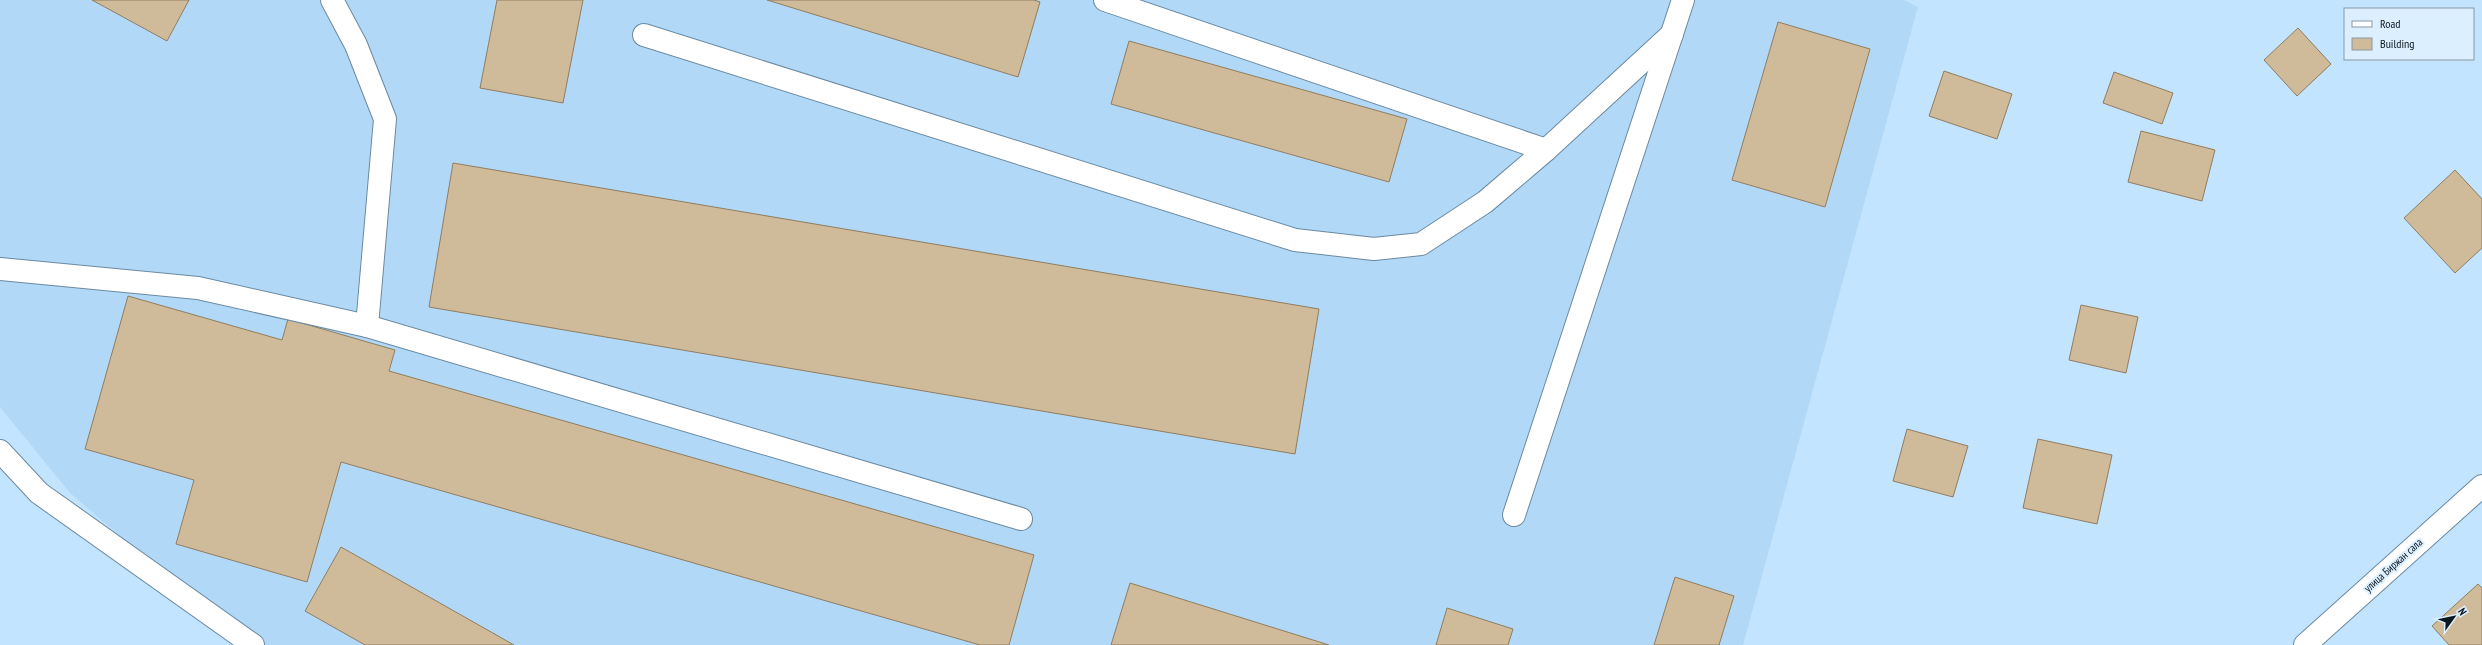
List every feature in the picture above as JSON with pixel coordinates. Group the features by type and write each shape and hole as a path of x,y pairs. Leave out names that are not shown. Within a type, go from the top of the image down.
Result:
{"street":[{"path":"332,0 356,46 385,119 367,326"},
{"path":"1105,0 1546,150"},
{"path":"1514,515 1683,0"},
{"path":"644,35 1295,240 1374,249 1421,244 1485,202 1546,150 1672,34"},
{"path":"0,269 198,288 367,326 1021,518"},
{"path":"0,451 39,493 253,645"},
{"name":"улица Биржан сала","path":"2305,645 2482,486"}],"shaded area":[{"path":"0,0 1904,0 1918,7 1743,645 246,645 70,493 0,407"}],"building":[{"path":"92,0 189,0 167,41"},
{"path":"497,0 583,0 563,103 480,88"},
{"path":"767,0 1034,0 1040,2 1018,77"},
{"path":"1778,22 1870,49 1825,207 1732,180"},
{"path":"2298,28 2331,64 2297,96 2264,60"},
{"path":"1129,41 1407,119 1389,182 1111,104"},
{"path":"1944,71 2012,94 1997,139 1929,116"},
{"path":"2114,72 2173,93 2162,124 2103,103"},
{"path":"2141,131 2215,150 2202,201 2128,182"},
{"path":"453,163 1319,309 1295,454 429,307"},
{"path":"2455,170 2482,199 2482,248 2455,273 2404,218"},
{"path":"128,296 282,340 288,319 395,350 389,371 1034,555 1009,645 980,645 341,462 307,582 176,544 194,480 85,449"},
{"path":"2081,305 2138,317 2126,373 2069,360"},
{"path":"1907,429 1968,446 1953,497 1893,481"},
{"path":"2038,439 2112,455 2097,524 2023,508"},
{"path":"341,547 514,645 365,645 305,611"},
{"path":"1675,577 1734,596 1719,645 1654,645"},
{"path":"1130,583 1329,645 1111,645"},
{"path":"2478,584 2482,588 2482,645 2449,645 2432,626"},
{"path":"1447,608 1513,629 1508,645 1436,645"}]}
